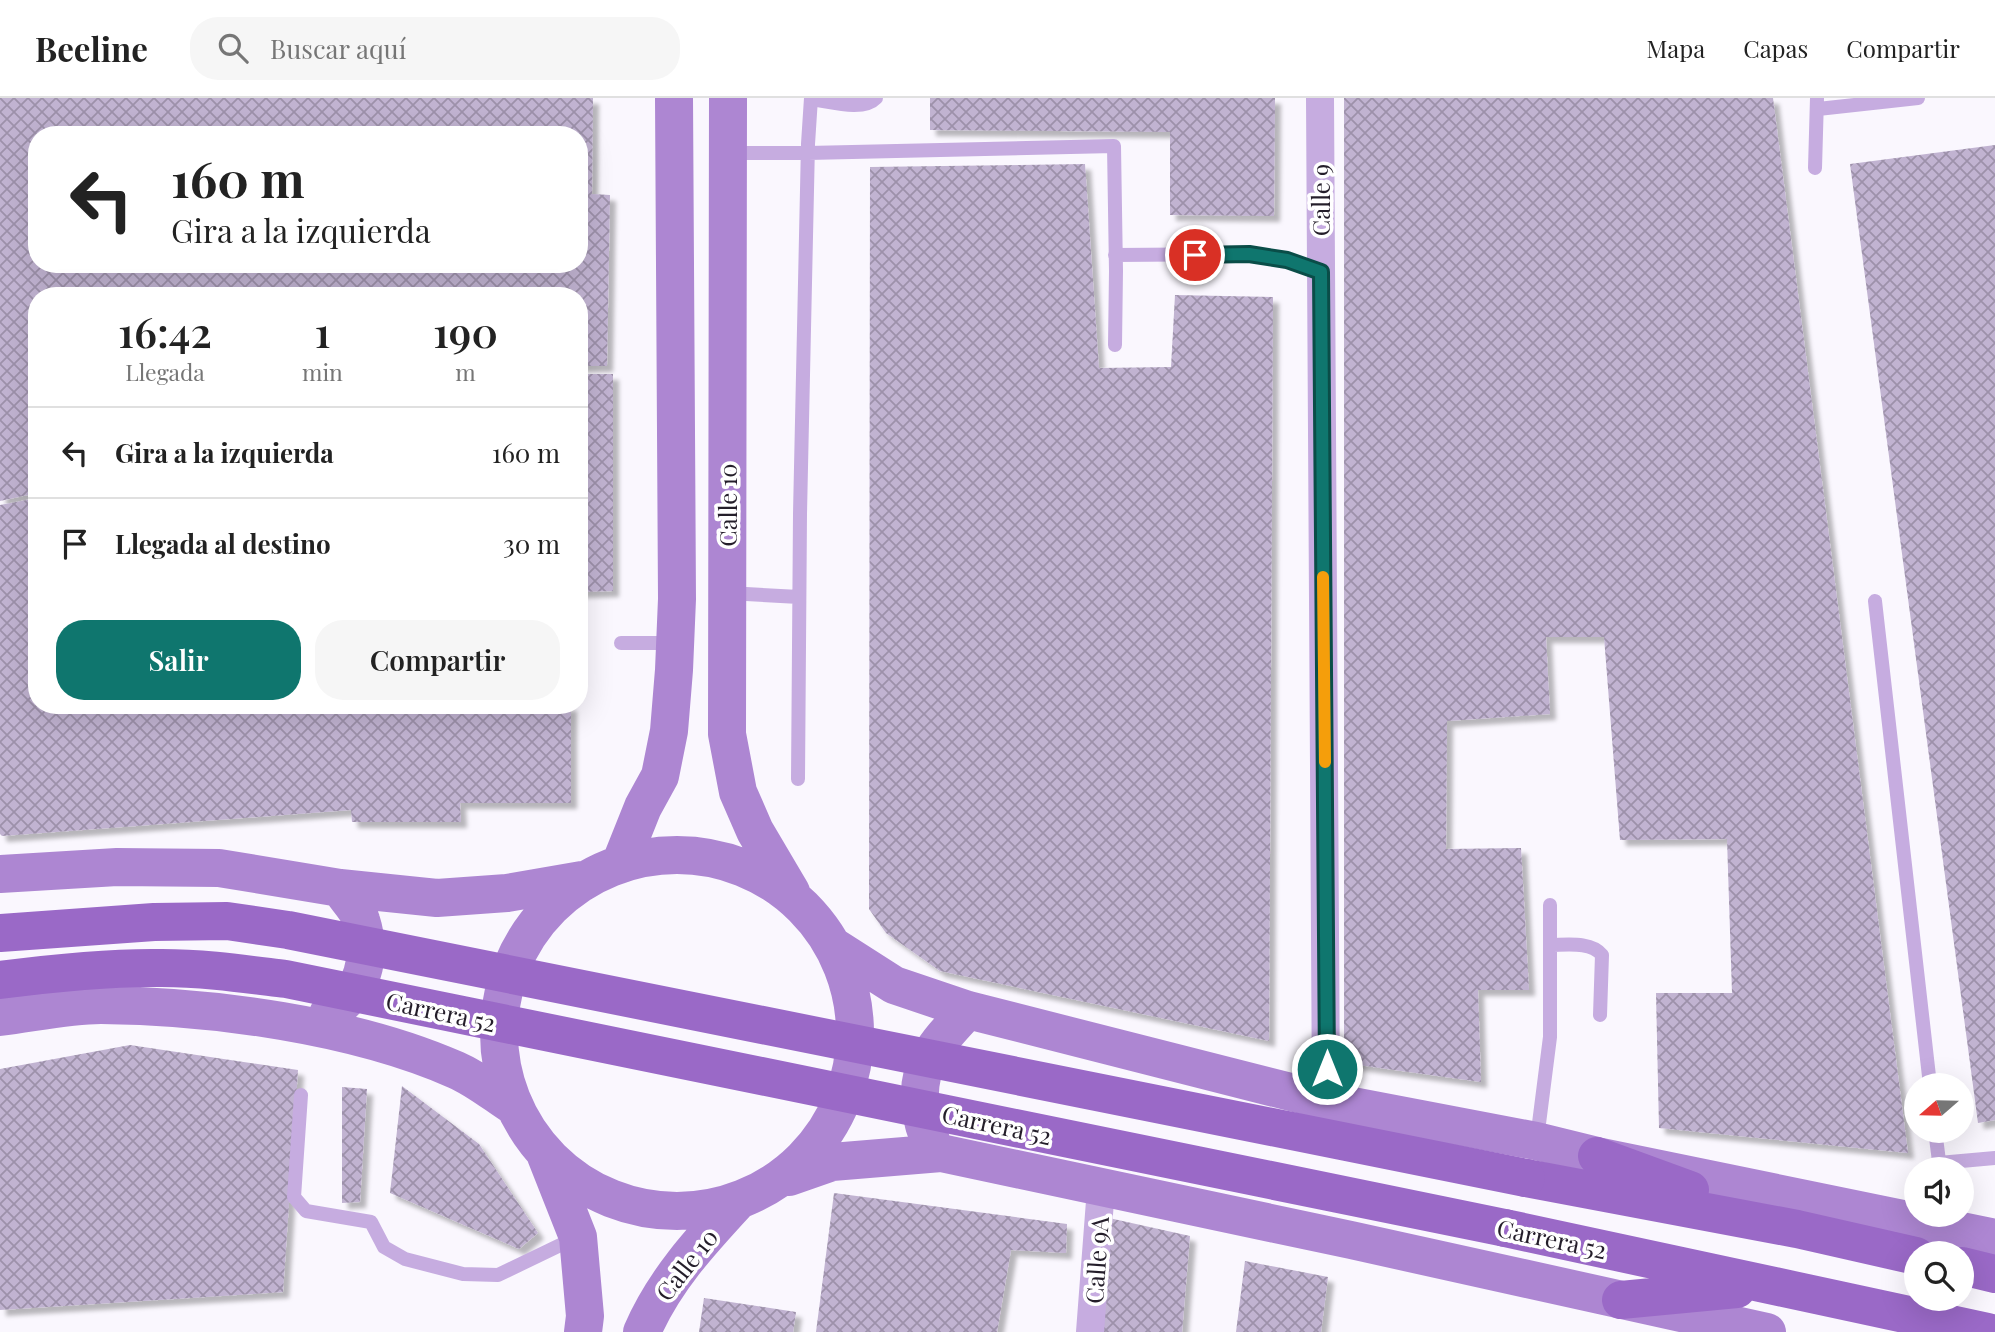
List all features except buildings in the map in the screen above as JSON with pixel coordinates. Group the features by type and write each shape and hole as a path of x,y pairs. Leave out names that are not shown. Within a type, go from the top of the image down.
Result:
{"main road":[{"name":"Carrera 52","path":"0,933 154,922 227,921 288,930 1525,1178 1797,1229 1904,1253"},
{"name":"Carrera 52","path":"0,980 85,971 161,968 222,971 286,979 1505,1228 1988,1332"},
{"path":"1597,1156 1797,1229"},
{"path":"1974,1269 1995,1274"},
{"path":"1621,1300 1773,1286"}],"street":[{"name":"Calle 10","path":"621,862 643,807 660,776 669,731 677,599 674,98"},
{"name":"Calle 10","path":"728,98 727,734 738,792 755,831 794,897"},
{"name":"Calle 9","path":"1320,98 1326,1101"},
{"path":"0,874 117,867 219,868 340,888 437,898 507,893 582,880 621,862 681,853 741,865 794,897 816,920 833,946 850,987 856,1030 852,1073 837,1114 812,1150 780,1180 737,1202 690,1211 636,1207 586,1186 544,1151"},
{"path":"582,880 544,913 515,956 500,1006 500,1057 515,1107 544,1151 578,1237 585,1317 583,1332"},
{"path":"308,1026 337,1009 361,982 367,956 361,918 340,888"},
{"path":"833,946 894,985 968,1010 1326,1101 1536,1141 1597,1156 1904,1213"},
{"name":"Carrera 52","path":"0,1017 99,1005 199,1010 308,1026 409,1051 459,1071 515,1107"},
{"path":"941,1153 925,1131 918,1092 926,1060 945,1034 968,1010"},
{"name":"Carrera 52","path":"780,1180 832,1162 941,1153 1767,1332"},
{"name":"Calle 9A","path":"1090,1332 1101,1188"},
{"name":"Calle 10","path":"642,1332 654,1305 687,1257 737,1202"},
{"path":"1964,1227 1995,1238"}],"lane":[{"path":"798,779 799,597 811,98 862,105 873,102 876,98"},
{"path":"1815,168 1817,103 1918,98"},
{"path":"727,153 1114,146 1115,345"},
{"path":"1115,255 1249,254 1287,260 1321,272"},
{"path":"726,593 799,597"},
{"path":"1875,601 1929,1073"},
{"path":"621,643 675,643"},
{"path":"1536,1141 1550,1037 1550,905"},
{"path":"1550,945 1584,945 1597,949 1602,955 1600,1016"},
{"path":"301,1095 294,1197 306,1211 371,1222 384,1247 405,1259 463,1275 498,1275 578,1237"},
{"path":"1974,1161 1995,1158"}],"slow traffic":[{"path":"1323,577 1325,762"}],"route":[{"path":"1195,255 1249,254 1287,260 1321,272 1327,1069"}]}
